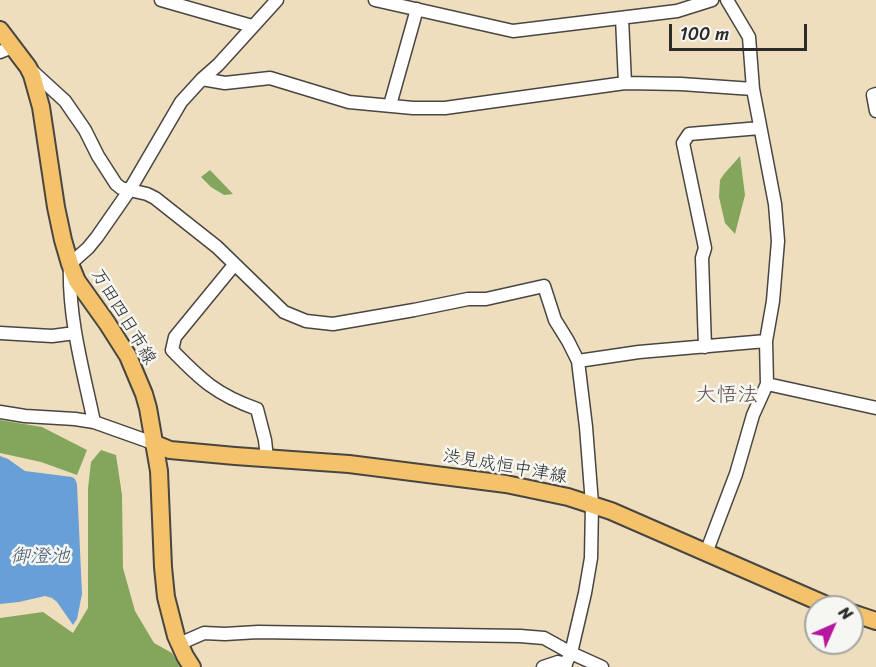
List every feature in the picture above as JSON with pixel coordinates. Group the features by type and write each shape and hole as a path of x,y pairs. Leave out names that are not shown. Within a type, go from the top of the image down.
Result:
{"main road":[{"name":"万田四日市線","path":"0,30 6,49 28,67 32,75 40,107 63,240 77,282 128,356 148,408 159,471 166,597 179,644 192,667"},
{"name":"渋見成恒中津線","path":"153,443 170,450 349,464 538,490 611,511 804,595"}],"street":[{"path":"161,0 252,26"},
{"path":"94,422 75,333 70,299 70,264 97,237 129,190 181,102 277,0"},
{"path":"375,0 513,31 677,11 712,0"},
{"path":"706,553 736,474 753,415 767,384 766,341 773,301 778,241 775,204 753,89 749,37 727,0"},
{"path":"390,105 417,9"},
{"path":"622,18 625,83"},
{"path":"28,67 65,101 85,130 116,184 121,188 155,198 217,247 284,312 306,321 333,324 468,299 486,299 544,286 555,321 578,361 592,504 591,558 585,593 567,661"},
{"path":"202,79 225,83 270,78 349,102 413,108 445,108 625,83 753,89"},
{"path":"876,94 873,95 876,111"},
{"path":"705,347 702,258 705,248 683,144 689,134 760,128"},
{"path":"234,265 175,337 172,350 195,373 219,392 236,402 257,409 267,458"},
{"path":"0,333 52,336 75,333"},
{"path":"578,361 639,352 766,341"},
{"path":"767,384 876,408"},
{"path":"0,412 94,422 153,443"},
{"path":"179,644 204,633 478,635 544,638 567,661"},
{"path":"543,667 567,661 602,667"}],"green space":[{"path":"740,156 745,195 735,234 725,223 719,197 720,180"},
{"path":"210,170 233,194 224,195 201,177"},
{"path":"0,420 42,427 87,450 77,475 41,462 0,453"},
{"path":"101,450 116,455 122,495 123,568 135,611 154,643 172,653 180,667 0,667 0,618 43,612 73,633 88,608 88,488 91,462"}],"water":[{"name":"御澄池","path":"0,456 25,471 75,479 82,594 77,619 73,625 52,598 45,596 0,604"}],"district":[{"name":"大悟法","path":"727,396"}]}
